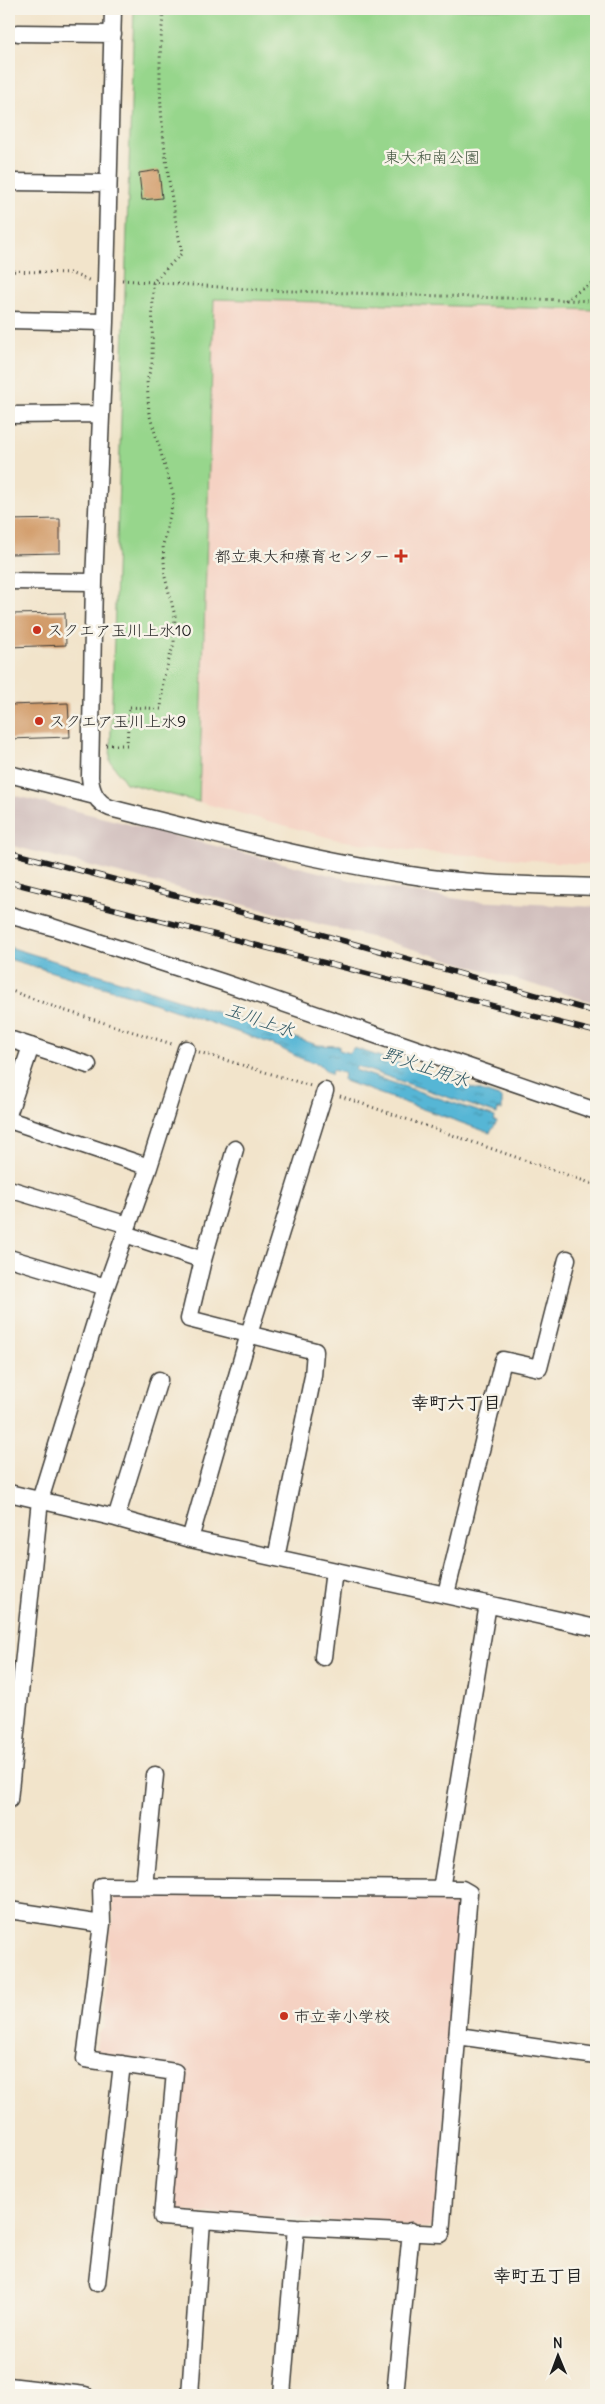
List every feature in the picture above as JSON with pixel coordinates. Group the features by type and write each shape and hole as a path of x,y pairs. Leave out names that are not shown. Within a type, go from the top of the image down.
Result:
{"street":[{"path":"114,9 105,322 94,582 90,776 91,787 95,796 103,805 110,808 313,858 412,876 508,884 596,887"},
{"path":"18,33 113,34"},
{"path":"9,182 108,183"},
{"path":"9,320 105,322"},
{"path":"9,414 101,414"},
{"path":"9,581 94,582"},
{"path":"9,774 95,796"},
{"path":"9,915 222,982 596,1111"},
{"path":"9,1039 88,1064"},
{"path":"9,1112 31,1046"},
{"path":"9,1800 40,1500 106,1286 149,1167 186,1048"},
{"path":"190,1539 249,1334 325,1091"},
{"path":"9,1120 149,1167"},
{"path":"235,1149 188,1318 316,1351 313,1376 276,1558"},
{"path":"9,1189 127,1230 203,1260"},
{"path":"9,1258 106,1286"},
{"path":"446,1594 503,1360 539,1368 568,1259"},
{"path":"116,1518 159,1380"},
{"path":"9,1492 116,1518 190,1539 596,1628"},
{"path":"323,1657 334,1571"},
{"path":"441,1889 488,1604"},
{"path":"144,1887 155,1775"},
{"path":"101,1886 441,1889 462,1889 469,1893 441,2234 411,2231 296,2227 162,2217 175,2072 85,2059 102,1924 101,1886"},
{"path":"9,1910 102,1924"},
{"path":"458,2036 596,2056"},
{"path":"97,2283 122,2064"},
{"path":"190,2395 202,2221"},
{"path":"282,2395 296,2227"},
{"path":"395,2395 411,2231"},
{"path":"9,2386 44,2392 85,2395"}],"path":[{"path":"91,745 127,745 129,707 161,709 162,680 174,643 175,616 165,577 163,545 174,497 149,413 147,381 152,364 153,282 182,252 169,181 162,118 159,43 164,9"},
{"path":"9,271 70,273 89,280 153,282 261,290 596,301"},
{"path":"565,300 596,280"},
{"path":"9,990 64,1010 325,1091 596,1186"}],"shaded area":[{"name":"都立東大和療育センター","path":"214,299 596,310 596,865 415,851 338,840 199,802"},
{"path":"9,794 378,887 472,901 596,907 596,1003 382,940 9,845"},
{"path":"122,1892 462,1896 436,2223 428,2228 177,2211 171,2205 185,2067 100,2055 96,2050 98,2032 104,2028 109,1937 114,1917 112,1901"}],"green space":[{"name":"東大和南公園","path":"134,9 596,9 596,310 214,299 199,802 126,783 110,761"}],"water":[{"path":"9,947 143,988 317,1045 339,1046 339,1050 350,1053 353,1048 360,1050 502,1098 502,1110 498,1109 497,1114 356,1066 355,1070 495,1117 494,1121 497,1122 490,1133 347,1082 343,1080 344,1073 332,1070 331,1075 319,1064 300,1058 272,1044 136,997 9,959"}],"building":[{"path":"159,170 162,198 142,200 139,173"},
{"path":"60,519 60,553 9,554 9,520"},
{"name":"スクエア玉川上水10","path":"65,613 66,645 9,647 9,614"},
{"name":"スクエア玉川上水9","path":"68,703 70,737 9,739 9,705"}],"railway":[{"path":"9,852 270,920 596,1012"},
{"path":"9,882 596,1032"}],"place":[{"name":"都立東大和療育センター","path":"401,556"},
{"name":"スクエア玉川上水10","path":"37,630"},
{"name":"スクエア玉川上水9","path":"39,721"},
{"name":"市立幸小学校","path":"284,2016"}],"district":[{"name":"幸町六丁目","path":"456,1403"},
{"name":"幸町五丁目","path":"538,2276"}],"water label":[{"name":"玉川上水","path":"260,1020"},
{"name":"野火止用水","path":"426,1067"}]}
